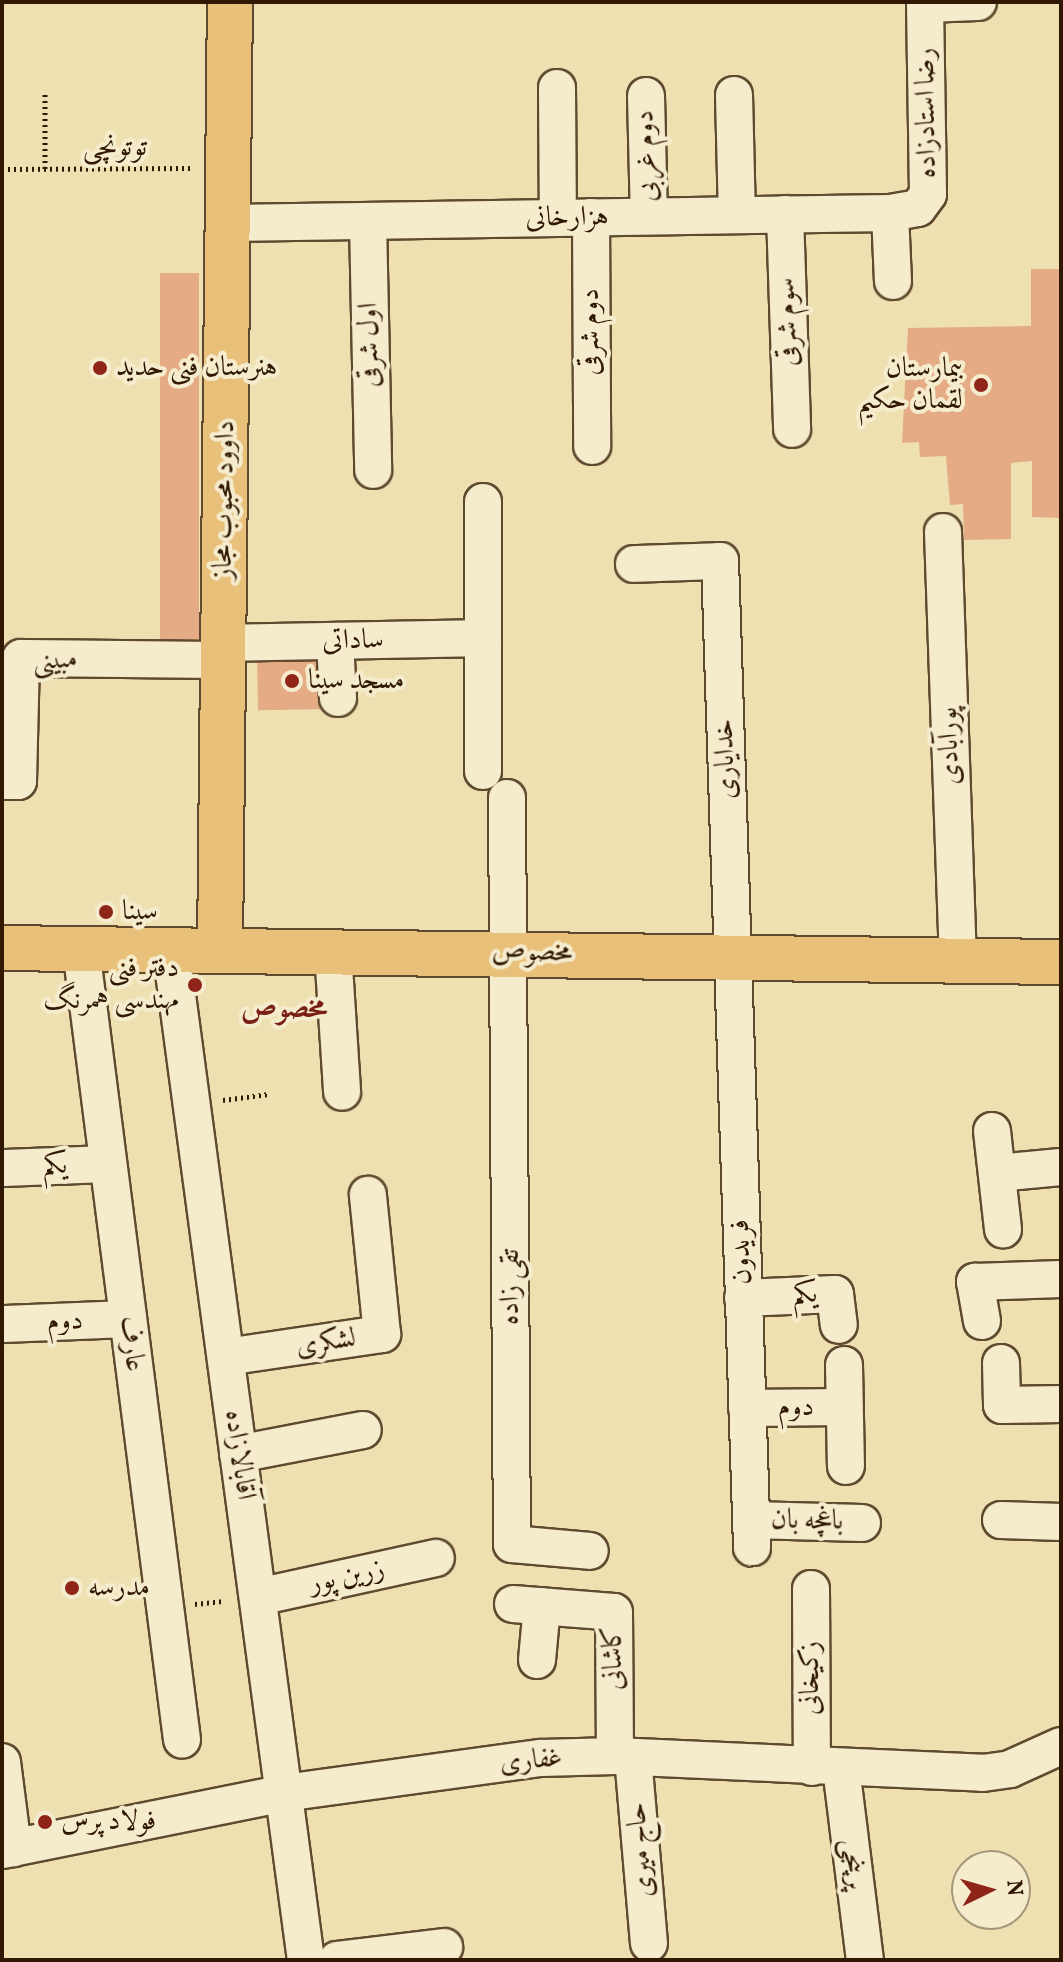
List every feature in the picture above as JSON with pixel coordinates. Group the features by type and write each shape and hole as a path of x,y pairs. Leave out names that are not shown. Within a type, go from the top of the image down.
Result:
{"main road":[{"name":"داوود محبوب مجاز","path":"220,950 230,2"},
{"name":"مخصوص","path":"2,948 510,952 1061,962"}],"street":[{"path":"926,3 978,2"},
{"name":"رضا استادزاده","path":"898,212 918,208 928,194 926,3"},
{"name":"دوم شرقی","path":"557,88 575,218 592,446"},
{"path":"734,95 737,215"},
{"name":"دوم غربی","path":"646,96 649,216"},
{"path":"893,281 898,212"},
{"name":"هزارخانی","path":"229,223 898,212"},
{"name":"سوم شرقی","path":"785,214 792,429"},
{"name":"اول شرقی","path":"368,221 373,470"},
{"path":"483,502 483,771"},
{"name":"پورآبادی","path":"943,532 958,960"},
{"name":"خدایاری","path":"634,564 720,561 731,957"},
{"name":"ساداتی","path":"223,651 335,641 483,638"},
{"path":"335,641 338,698"},
{"name":"مبینی","path":"2,781 18,781 21,658 223,651"},
{"path":"507,798 510,952"},
{"name":"عارف","path":"81,949 182,1740"},
{"name":"آقابالازاده","path":"171,950 189,1105 226,1357 306,1960"},
{"path":"333,951 342,1092"},
{"name":"تقی زاده","path":"510,952 512,1544 590,1551"},
{"name":"فریدون","path":"731,957 752,1534"},
{"path":"992,1131 1003,1229"},
{"name":"یکم","path":"2,1168 108,1164"},
{"path":"997,1173 1061,1167"},
{"name":"لشکری","path":"226,1357 382,1334 368,1195"},
{"path":"982,1321 975,1282 1061,1279"},
{"name":"یکم","path":"743,1298 835,1294 839,1325"},
{"name":"دوم","path":"2,1324 128,1319"},
{"path":"1001,1363 1002,1405 1061,1404"},
{"path":"844,1365 846,1466"},
{"name":"دوم","path":"747,1408 844,1407"},
{"path":"238,1454 363,1430"},
{"path":"1001,1520 1061,1522"},
{"name":"باغچه بان","path":"752,1534 862,1523"},
{"name":"زرین پور","path":"258,1597 436,1558"},
{"name":"زکیخانی","path":"811,1589 826,1767"},
{"name":"کاشانی","path":"537,1660 527,1605 614,1612 624,1756"},
{"name":"غفاری","path":"8,1849 284,1793 541,1758 624,1756 983,1773 1010,1769 1061,1746"},
{"name":"حاج میری","path":"624,1756 649,1943"},
{"path":"2,1762 8,1849"},
{"name":"پرپنجی","path":"826,1767 865,1960"},
{"path":"337,1960 444,1947"}],"path":[{"path":"45,92 45,169"},
{"name":"توتونچی","path":"2,169 229,168"},
{"path":"189,1105 269,1094"},
{"path":"165,1608 258,1597"}],"building":[{"path":"1031,269 1061,269 1061,518 1032,517 1032,461 1011,463 1011,539 964,540 963,504 950,505 946,456 920,457 919,442 902,443 908,328 1031,326"},
{"path":"160,273 199,273 199,647 160,647"},
{"name":"مسجد سینا","path":"327,651 328,709 258,710 257,652"}],"place":[{"name":"هنرستان فنی حدید","path":"100,368"},
{"name":"بیمارستان لقمان حکیم","path":"981,385"},
{"name":"مسجد سینا","path":"292,681"},
{"name":"سینا","path":"106,912"},
{"name":"دفتر فنی مهندسی همرنگ","path":"195,985"},
{"name":"مدرسه","path":"72,1588"},
{"name":"فولاد پرس","path":"45,1822"}],"district":[{"name":"مخصوص","path":"284,1009"}]}
